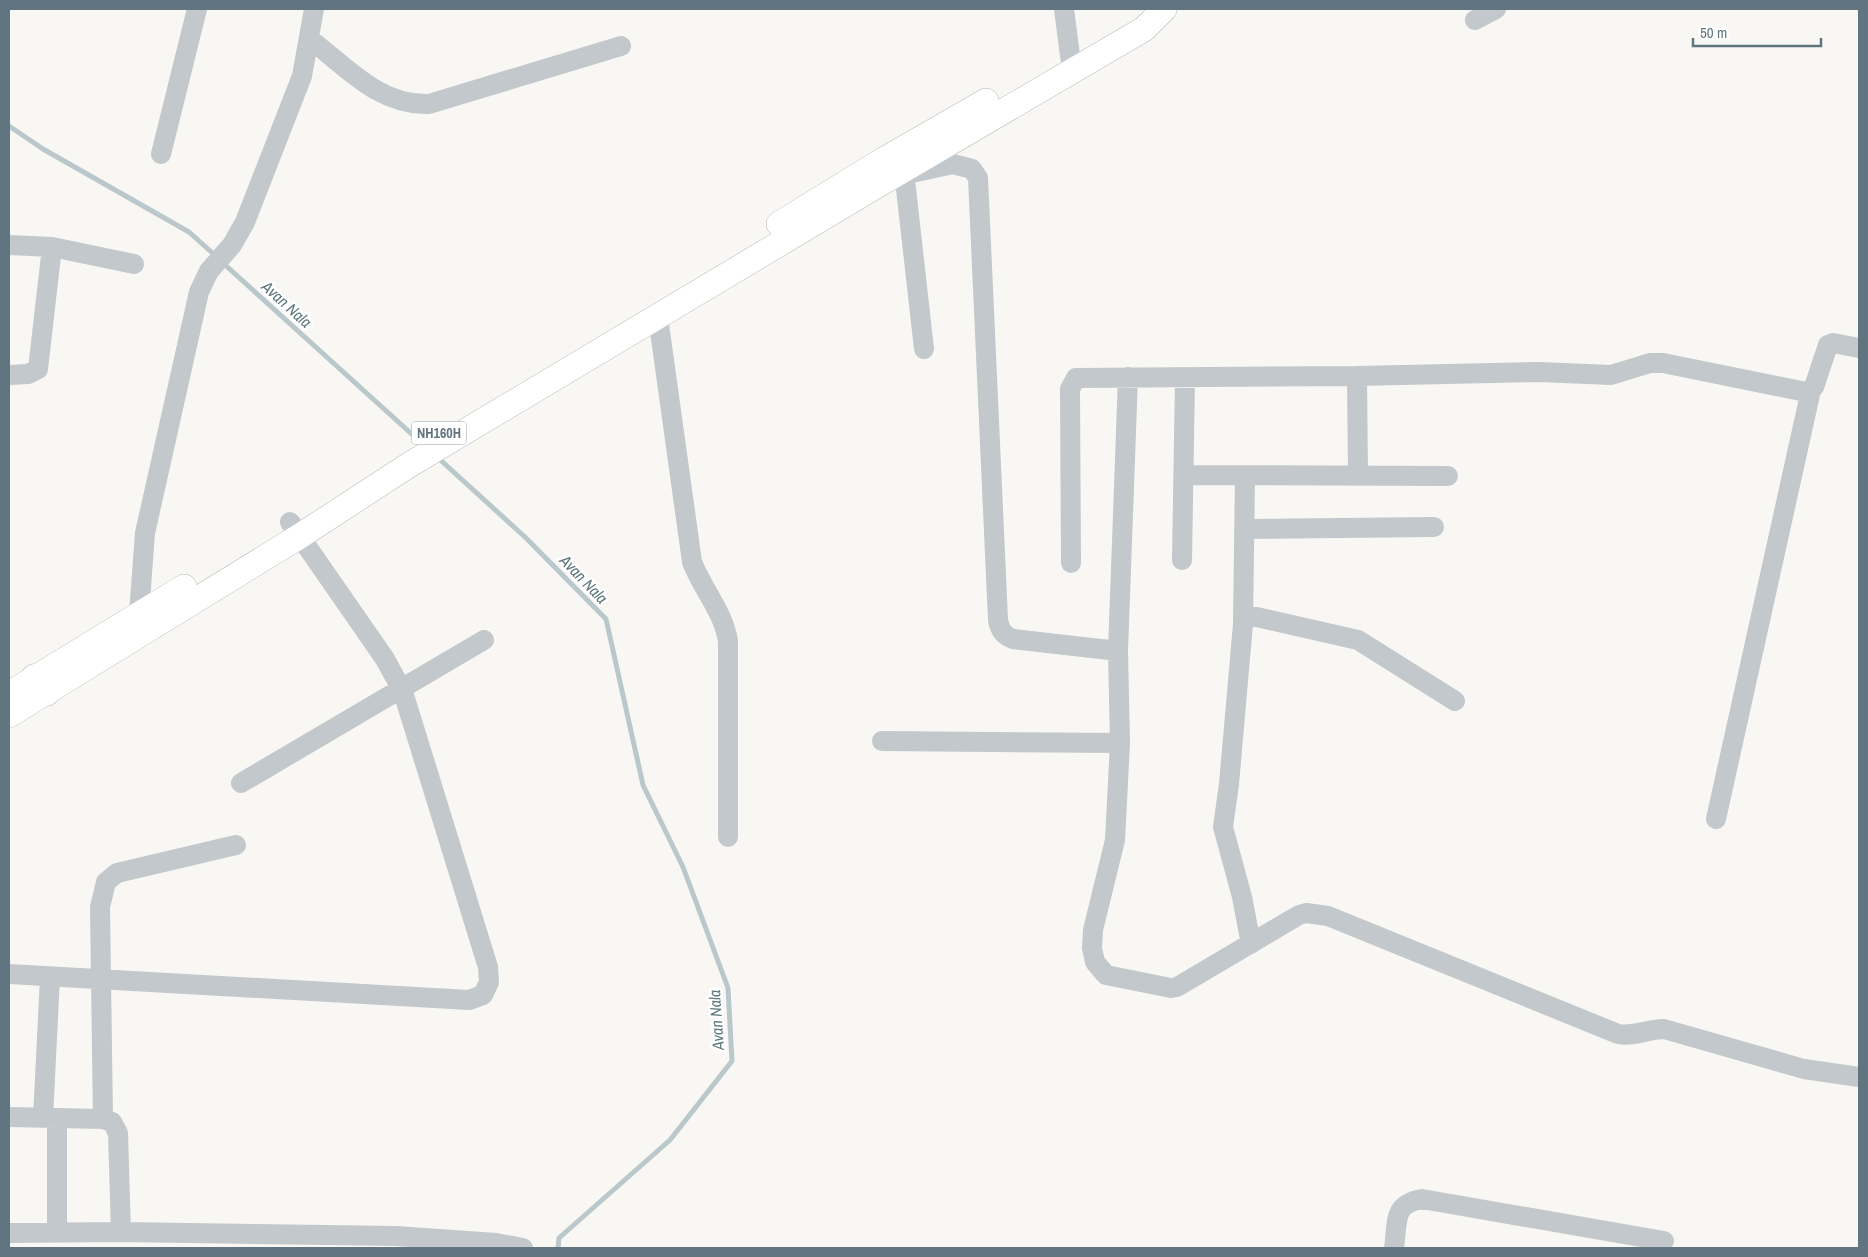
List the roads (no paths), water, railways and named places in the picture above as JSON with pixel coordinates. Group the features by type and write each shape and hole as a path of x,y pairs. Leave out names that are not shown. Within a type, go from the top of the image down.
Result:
{"main road":[{"path":"479,417 658,317 1071,62 1131,17 1157,9"},
{"path":"1071,62 1144,29 1164,9"},
{"path":"479,417 904,164"},
{"name":"NH160H","path":"295,529 479,417"},
{"path":"9,715 41,685 139,614 295,529"},
{"path":"9,694 41,685 295,529"}],"street":[{"path":"161,154 197,9"},
{"path":"139,614 144,533 199,292 210,271 232,245 245,222 302,76 314,9"},
{"path":"1064,9 1071,62"},
{"path":"1475,20 1496,9"},
{"path":"310,39 384,96 412,105 430,104 621,46"},
{"path":"924,349 904,164 953,164 972,169 978,178 998,620 1000,629 1006,636 1013,639 1118,651"},
{"path":"9,245 52,247 134,264"},
{"path":"9,375 28,374 38,369 52,247"},
{"path":"658,317 692,562 698,577 722,616 728,641 728,837"},
{"path":"1716,819 1811,390 1816,382 1828,345 1834,343 1859,348"},
{"path":"1071,563 1070,389 1076,378 1086,376 1185,378 1539,372 1611,375 1650,363 1663,363 1806,392 1811,390"},
{"path":"1357,376 1358,476"},
{"path":"1128,377 1118,651 1120,743 1115,840 1093,930 1092,948 1095,962 1106,975 1115,979 1177,987 1298,915 1316,914 1328,916 1618,1034 1632,1035 1651,1029 1664,1029 1804,1069 1859,1077"},
{"path":"1182,560 1185,378"},
{"path":"1184,475 1448,476"},
{"path":"1245,476 1243,614 1229,784 1223,827 1226,845 1242,897 1250,944"},
{"path":"1244,529 1434,527"},
{"path":"9,974 469,1000 483,995 489,982 488,967 411,714 401,688 385,659 295,529"},
{"path":"1243,614 1358,640 1455,701"},
{"path":"242,783 484,640"},
{"path":"882,741 1120,743"},
{"path":"103,1119 100,908 106,882 117,873 236,844"},
{"path":"50,977 50,1118 56,1232"},
{"path":"9,1117 103,1119 112,1122 118,1132 121,1232"},
{"path":"1394,1248 1401,1208 1408,1201 1422,1199 1664,1241"},
{"path":"9,1233 121,1232 337,1242 496,1243 523,1248"}],"waterway":[{"name":"Avan Nala","path":"9,126 43,149 189,232 217,257"},
{"name":"Avan Nala","path":"223,263 426,447"},
{"name":"Avan Nala","path":"436,456 525,537 606,619 643,785 683,867 728,988 732,1061 670,1140 559,1238 558,1248"}]}
